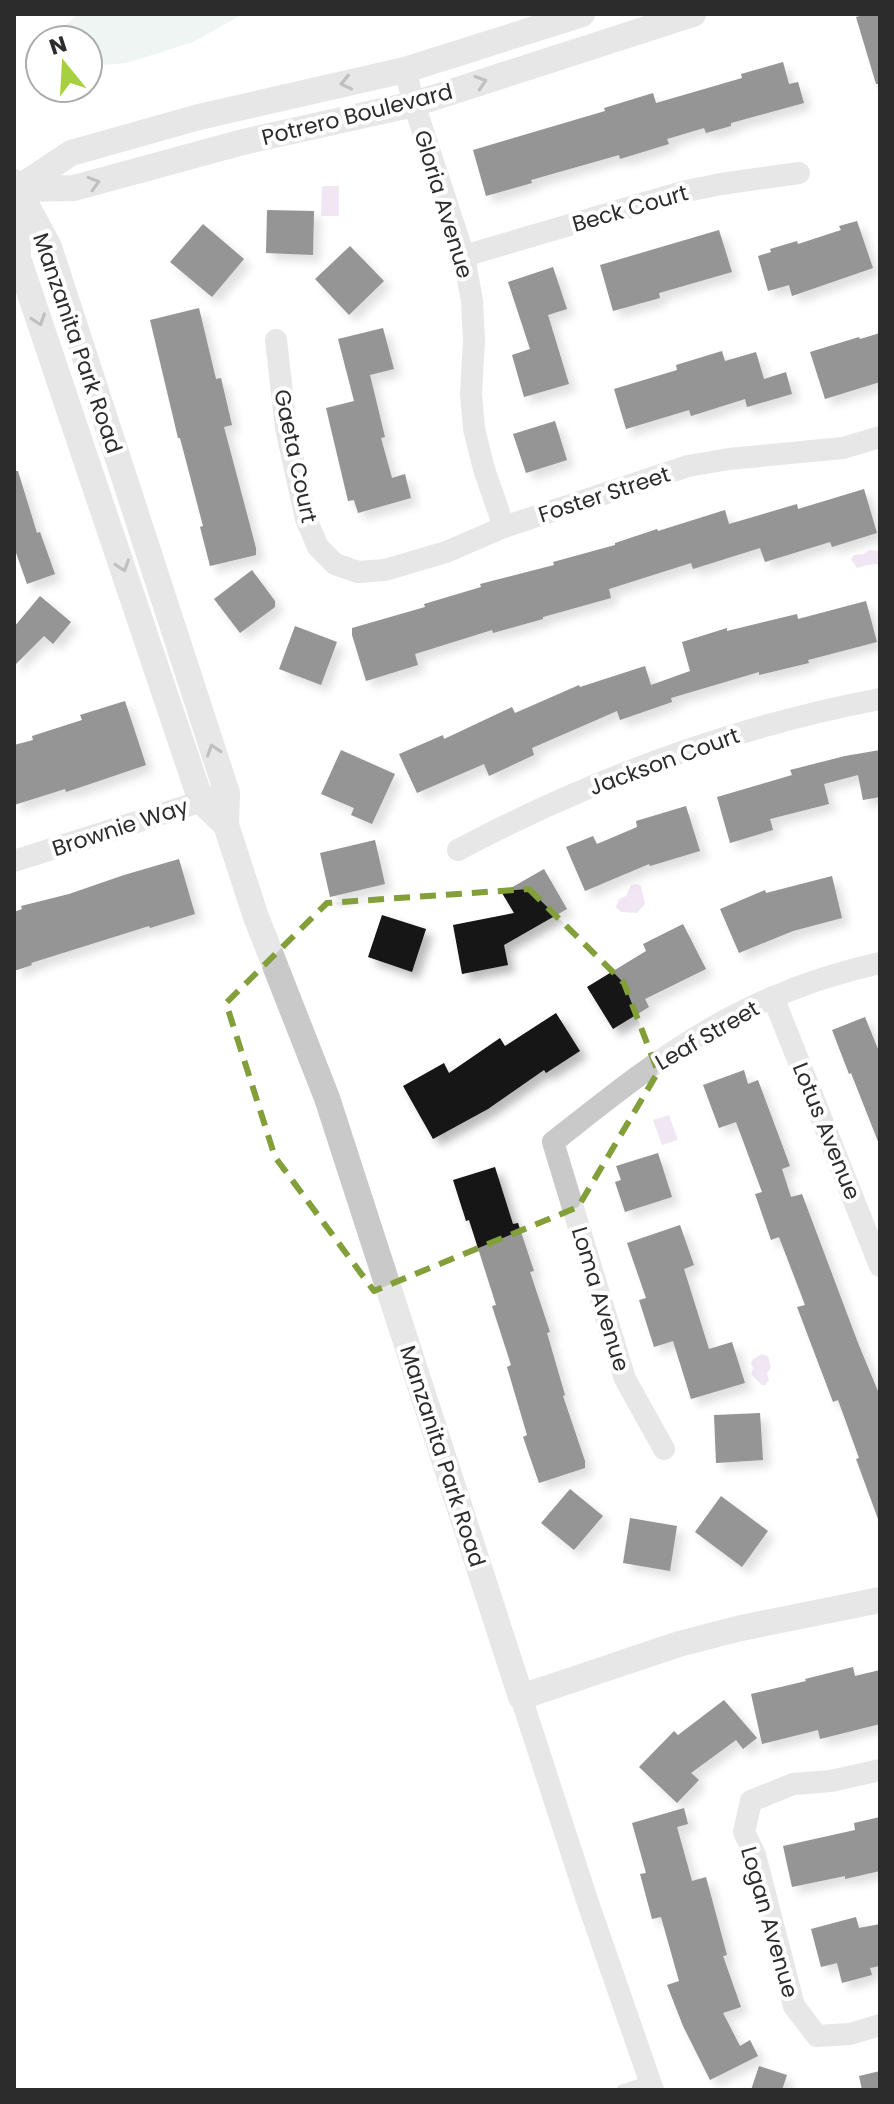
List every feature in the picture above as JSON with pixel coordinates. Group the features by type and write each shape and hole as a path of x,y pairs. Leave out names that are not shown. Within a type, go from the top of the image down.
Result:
{"street":[{"name":"Potrero Boulevard","path":"15,187 71,153 199,117 405,70 582,14"},
{"name":"Potrero Boulevard","path":"15,187 74,188 243,142 414,104 693,14"},
{"name":"Gloria Avenue","path":"405,70 464,256 472,301 474,341 471,394 474,429 504,527"},
{"name":"Beck Court","path":"464,256 682,192 799,173"},
{"name":"Manzanita Park Road","path":"15,187 49,247 227,793 226,825 256,917 327,1098 587,1900 651,2086"},
{"name":"Manzanita Park Road","path":"15,187 18,258 201,801 226,825"},
{"name":"Gaeta Court","path":"276,340 286,428 306,519 318,547 335,564"},
{"name":"Foster Street","path":"335,564 358,572 385,570 446,552 504,527 688,466 843,448 880,437"},
{"name":"Jackson Court","path":"458,850 514,820 604,781 692,748 784,719 880,699"},
{"name":"Brownie Way","path":"14,861 227,793"},
{"name":"Leaf Street","path":"553,1142 654,1065 709,1029 773,997 838,972 880,963"},
{"name":"Lotus Avenue","path":"773,997 880,1266"},
{"name":"Loma Avenue","path":"553,1142 625,1379 664,1449"},
{"path":"521,1697 679,1644 880,1600"},
{"name":"Logan Avenue","path":"880,1770 831,1781 793,1784 751,1801 744,1832 755,1855 794,2006 817,2036 850,2034 880,2025"}],"lane":[{"path":"622,2090 651,2086"}],"highlighted area":[{"path":"529,889 624,983 658,1072 578,1207 374,1291 275,1157 226,1003 327,903"}],"shaded area":[{"path":"75,14 243,14 193,42 127,63 104,65 104,24 67,24"},
{"path":"322,186 339,186 339,216 321,216"},
{"path":"869,550 880,551 879,564 857,568 851,559"},
{"path":"631,885 641,886 645,904 637,913 621,912 616,907 619,899 626,896"},
{"path":"669,1115 678,1140 662,1145 653,1120"},
{"path":"762,1354 768,1356 771,1368 765,1385 751,1374 753,1359"}],"building":[{"path":"880,14 880,84 876,84 856,17"},
{"path":"783,62 789,84 798,82 804,103 706,133 704,128 667,139 669,144 531,180 532,183 486,196 473,150 605,111 604,108 653,93 656,103 742,78 741,74"},
{"path":"267,210 314,211 313,255 266,253"},
{"path":"857,221 873,268 792,296 789,285 768,291 758,256 771,252 770,249 797,241 798,244 841,230 839,226"},
{"path":"203,224 244,259 212,297 170,262"},
{"path":"719,230 732,272 659,293 660,298 613,311 600,265"},
{"path":"350,246 384,281 349,315 315,279"},
{"path":"553,267 567,309 548,315 569,384 524,397 512,355 530,349 508,282"},
{"path":"199,308 216,379 221,378 232,425 224,427 256,548 256,555 210,566 200,527 203,526 150,320"},
{"path":"383,328 394,369 370,375 385,437 381,438 392,478 405,474 411,498 358,513 354,500 348,501 326,408 354,401 338,339"},
{"path":"880,333 880,382 825,399 810,352"},
{"path":"722,351 725,361 756,352 764,379 786,372 792,394 747,407 745,399 691,416 689,410 626,429 614,389 677,370 676,365"},
{"path":"555,421 567,460 526,473 513,434"},
{"path":"14,471 18,471 37,533 40,532 55,574 27,584 14,547"},
{"path":"864,489 877,533 832,547 830,542 765,562 760,548 693,569 691,563 609,589 611,598 415,654 418,665 366,681 352,628 425,607 424,604 481,587 480,584 554,565 553,562 725,510 729,524 797,504 798,509"},
{"path":"252,570 275,601 275,607 240,633 214,599"},
{"path":"40,596 71,622 53,644 44,636 14,666 14,627"},
{"path":"866,601 877,642 808,660 809,663 759,675 759,672 671,698 672,702 620,720 617,711 532,748 534,755 489,776 484,764 417,793 399,754 443,735 444,739 512,707 515,713 579,685 645,666 651,685 690,671 682,642 727,628 727,631 797,614 798,619"},
{"path":"295,626 337,642 321,685 279,669"},
{"path":"125,701 146,765 66,792 65,789 14,805 14,745 82,720 80,715"},
{"path":"341,750 395,774 372,824 351,815 354,808 321,794"},
{"path":"880,750 880,797 863,800 858,775 824,784 829,804 770,819 773,830 730,843 717,797 792,775 790,770"},
{"path":"686,806 700,851 649,864 585,891 566,847 593,836 597,844 637,827 636,821"},
{"path":"375,840 385,884 330,897 320,853"},
{"path":"179,859 195,914 31,963 14,971 14,912 22,909 21,906"},
{"path":"544,869 567,909 504,945 508,965 462,974 453,925 514,913 502,893"},
{"path":"832,876 842,918 793,931 739,953 720,909 765,890 766,893"},
{"path":"382,915 426,929 412,972 368,957"},
{"path":"683,924 706,969 645,999 649,1007 613,1029 587,987 646,951 643,944"},
{"path":"556,1013 580,1051 546,1073 544,1070 488,1109 433,1139 403,1086 444,1063 449,1073 500,1038 505,1046"},
{"path":"865,1017 880,1054 879,1144 832,1030"},
{"path":"744,1070 748,1084 758,1080 790,1166 782,1169 791,1197 802,1194 880,1396 880,1519 856,1459 859,1458 838,1400 833,1402 797,1307 805,1305 779,1237 771,1240 755,1194 762,1192 736,1122 719,1128 703,1085"},
{"path":"658,1153 672,1197 625,1212 615,1182 621,1180 616,1166"},
{"path":"495,1167 513,1224 518,1223 534,1271 530,1272 550,1332 547,1333 563,1396 585,1461 585,1468 539,1483 523,1437 527,1435 507,1367 511,1365 492,1306 496,1305 453,1180"},
{"path":"680,1225 694,1265 684,1269 709,1349 732,1342 745,1383 691,1399 673,1341 654,1347 639,1300 646,1298 627,1243"},
{"path":"760,1413 763,1460 716,1463 714,1415"},
{"path":"570,1489 603,1516 574,1550 541,1523"},
{"path":"721,1496 768,1531 742,1567 695,1532"},
{"path":"630,1518 677,1526 670,1571 623,1563"},
{"path":"853,1667 855,1676 880,1670 880,1724 820,1739 818,1730 762,1744 751,1694"},
{"path":"724,1700 757,1738 743,1749 736,1740 691,1773 699,1780 677,1803 639,1767 674,1731 678,1735"},
{"path":"684,1808 688,1824 677,1827 692,1881 706,1877 727,1955 723,1956 741,2007 723,2013 740,2046 750,2040 758,2056 710,2080 667,1985 679,1981 661,1917 652,1919 640,1874 646,1873 632,1823"},
{"path":"880,1817 880,1871 792,1887 783,1846 855,1830 854,1823"},
{"path":"856,1917 859,1928 880,1924 880,1966 870,1968 872,1975 842,1983 837,1963 821,1967 811,1929"},
{"path":"759,2066 787,2075 782,2090 751,2090"},
{"path":"880,2071 880,2090 862,2090 859,2076"}]}
